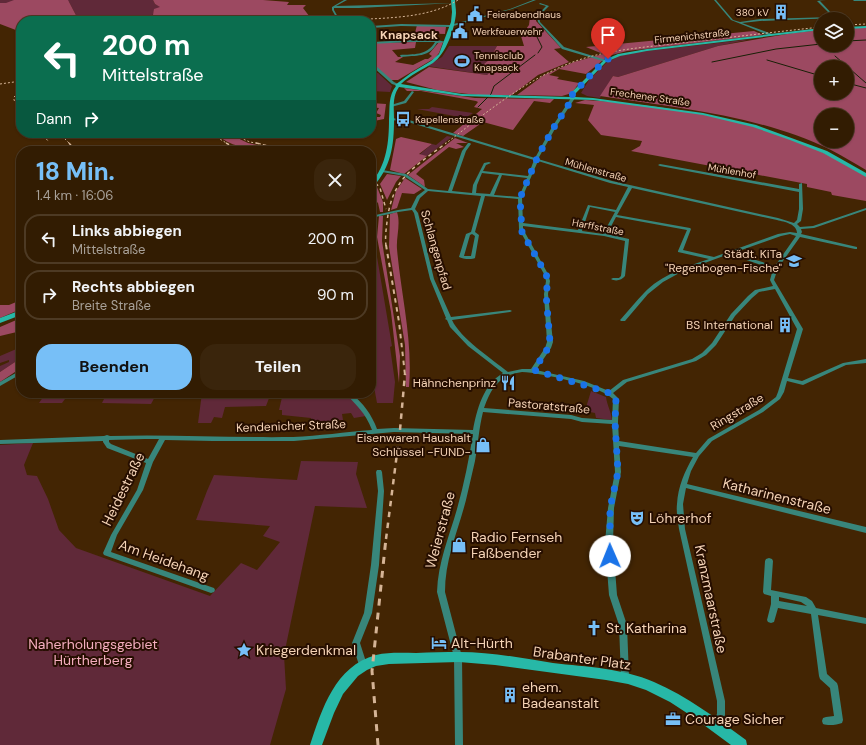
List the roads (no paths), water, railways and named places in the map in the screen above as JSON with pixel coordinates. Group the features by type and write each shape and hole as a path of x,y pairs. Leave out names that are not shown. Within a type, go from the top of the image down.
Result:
{"main road":[{"path":"376,180 383,171 390,146 392,97 397,85 407,76 439,56 454,14 453,1"},
{"path":"854,27 866,26"},
{"name":"Firmenichstraße","path":"573,98 605,61 619,55 814,30"},
{"name":"Frechener Straße","path":"397,85 484,97 593,99 687,111 754,126 810,146 842,160 866,174"},
{"path":"578,92 593,99"},
{"path":"0,321 16,314"},
{"name":"Brabanter Platz","path":"363,665 373,661 391,658 487,658 625,677 650,686 673,697 715,725 741,745"},
{"path":"316,745 333,700 346,680 363,665"}],"street":[{"path":"333,7 346,0"},
{"path":"411,0 413,4"},
{"path":"451,24 511,9 535,0"},
{"path":"715,0 727,16 738,23 771,35"},
{"path":"814,0 825,0"},
{"path":"738,23 760,20 835,18 819,0"},
{"path":"854,0 866,0"},
{"path":"333,7 359,7 453,1"},
{"path":"540,4 548,6 538,16 538,22 563,48 605,61"},
{"path":"333,7 332,10 336,16"},
{"path":"376,27 460,24 467,21"},
{"path":"401,56 426,54 432,49 437,41"},
{"path":"376,42 445,42"},
{"path":"376,68 397,85"},
{"path":"392,106 405,102 413,92"},
{"name":"Firmenichstraße","path":"520,198 536,160 554,127 573,98"},
{"name":"Mühlenstraße","path":"391,119 408,121 630,188 778,219 794,224 799,228"},
{"path":"450,191 464,151 469,144"},
{"path":"474,194 481,172 485,164 489,163"},
{"name":"Mühlenhof","path":"660,165 801,191"},
{"path":"383,171 405,175 427,190 520,198 522,232 542,267 548,281 546,294 550,342 548,348 534,370"},
{"path":"481,172 529,177"},
{"path":"492,196 501,174"},
{"path":"794,224 799,221 801,184"},
{"path":"604,235 630,188"},
{"name":"Schlangenpfad","path":"427,190 418,197 413,209 416,214 432,279 448,319 452,326 470,345 507,374"},
{"path":"473,233 484,195"},
{"path":"579,232 589,206 617,211"},
{"path":"376,216 413,209"},
{"path":"610,393 634,377 694,360 704,354 714,344 733,315 750,297 757,291 776,287 772,280 776,268 799,235 799,228 813,227 866,209"},
{"path":"614,216 689,229 680,251 714,258"},
{"name":"Harffstraße","path":"521,224 604,235 627,240 623,276 613,279"},
{"path":"473,233 477,235 473,258 461,257 468,234 473,233"},
{"path":"622,320 638,300 661,281 681,270 780,235 790,233 855,248"},
{"path":"729,253 776,268"},
{"name":"Ringstraße","path":"697,455 710,440 771,404 782,392 800,329 776,287"},
{"path":"448,319 510,311"},
{"path":"785,379 803,383 845,364 866,361"},
{"path":"507,374 534,370 610,393 616,399 615,422 618,472 610,508 609,543 613,595 623,625 625,677"},
{"name":"Weierstraße","path":"459,745 458,657 440,592 440,582 447,548 458,515 470,468 475,432 481,410 492,386 500,377 507,374"},
{"path":"0,384 16,375"},
{"path":"353,398 364,408 370,417 375,432"},
{"name":"Pastoratstraße","path":"481,410 615,422"},
{"name":"Kendenicher Straße","path":"0,442 107,437 294,439 404,430 475,432"},
{"path":"107,437 106,444 109,446 150,462"},
{"name":"Heidestraße","path":"107,553 114,535 140,490 150,462 163,437"},
{"path":"616,443 697,455"},
{"name":"Kranzmaarstraße","path":"697,455 688,471 683,485 680,504 682,529 721,701 721,715 715,725"},
{"path":"363,665 356,643 365,624 375,565 381,491 379,472"},
{"name":"Katharinenstraße","path":"683,485 866,530"},
{"name":"Am Heidehang","path":"107,553 212,590"},
{"path":"768,561 767,592 803,599 809,603 814,611 823,676 834,686 839,720 826,721"},
{"path":"771,620 775,604 775,593"},
{"path":"775,604 866,621"}],"waterway":[{"path":"538,53 542,47 537,37 542,29"},
{"path":"854,41 866,40"},
{"path":"712,62 776,49 814,45"},
{"path":"478,107 491,94 494,86 535,55"},
{"path":"835,56 866,83"},
{"path":"767,60 814,74"},
{"path":"854,85 866,88"}],"railway":[{"path":"376,19 400,17 431,12 458,0"},
{"path":"854,25 866,24"},
{"path":"445,144 517,91 547,73 591,56 635,48 814,28"},
{"path":"0,84 16,82"},
{"path":"16,95 14,97 16,103"},
{"path":"45,138 49,142"},
{"path":"64,138 69,143"},
{"path":"218,138 228,144"},
{"path":"241,138 258,143"},
{"path":"258,143 268,146"},
{"path":"386,245 386,231 390,207 399,184 415,167 446,143"},
{"path":"228,144 232,146"},
{"path":"376,184 380,188 386,209"},
{"path":"386,245 399,322 405,375"},
{"path":"386,539 400,430 405,375"},
{"path":"378,745 372,671 386,538"}],"place":[{"name":"380 kV","path":"781,12"},
{"name":"Feierabendhaus","path":"475,14"},
{"name":"Werkfeuerwehr","path":"460,31"},
{"name":"Tennisclub Knapsack","path":"462,61"},
{"name":"Kapellenstraße","path":"403,119"},
{"name":"Städt. KiTa \"Regenbogen-Fische\"","path":"794,261"},
{"name":"BS International","path":"785,325"},
{"name":"Hähnchenprinz","path":"508,383"},
{"name":"Eisenwaren Haushalt Schlüssel -FUND-","path":"483,445"},
{"name":"Löhrerhof","path":"637,518"},
{"name":"Radio Fernseh Faßbender","path":"459,545"},
{"name":"St. Katharina","path":"594,628"},
{"name":"Alt-Hürth","path":"439,643"},
{"name":"Kriegerdenkmal","path":"244,650"},
{"name":"ehem. Badeanstalt","path":"510,695"},
{"name":"Courage Sicher","path":"673,719"}],"district":[{"name":"Knapsack","path":"409,35"}],"park label":[{"name":"Naherholungsgebiet Hürtherberg","path":"93,652"}]}
